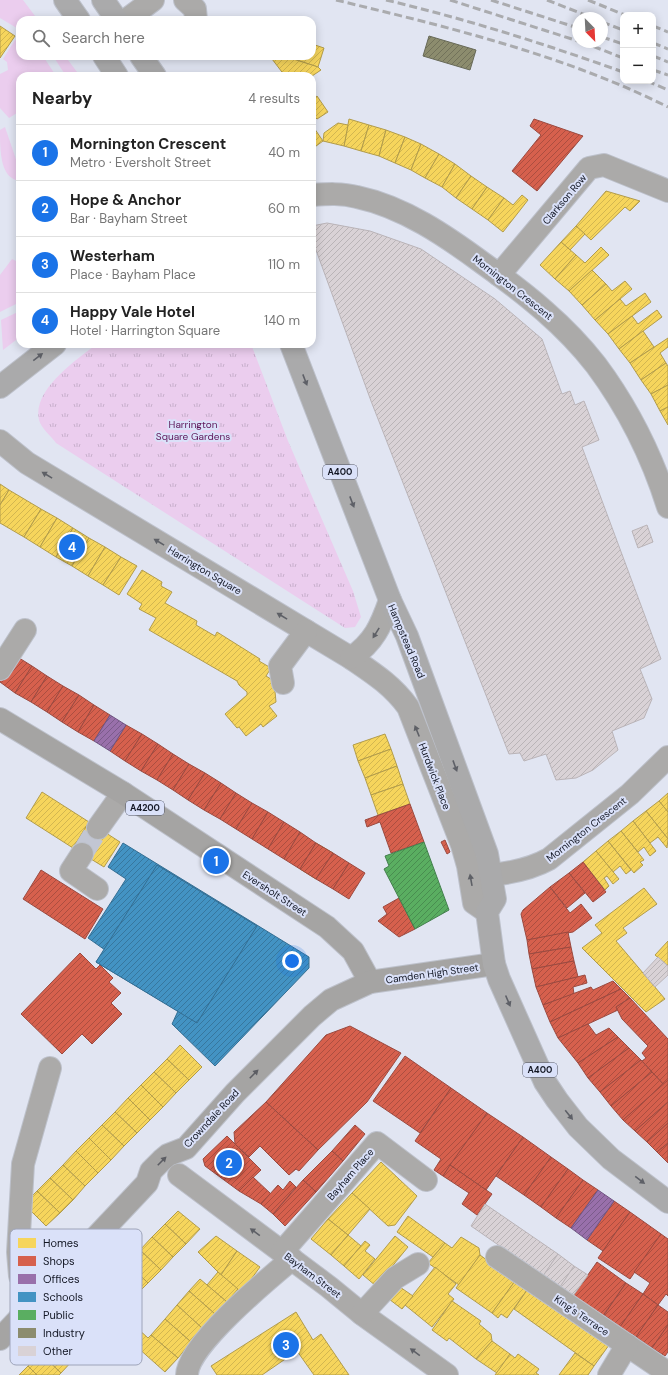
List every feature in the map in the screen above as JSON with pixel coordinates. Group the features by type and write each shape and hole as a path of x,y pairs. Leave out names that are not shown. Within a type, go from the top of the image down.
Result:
{"highway":[{"path":"65,0 76,16"},
{"path":"103,0 114,16"},
{"path":"107,60 114,72"},
{"path":"144,60 152,72"},
{"path":"0,387 50,348"},
{"name":"Hampstead Road","path":"294,348 390,600 407,636 487,854 495,899 487,912 494,964"},
{"name":"A400","path":"494,964 545,1082 557,1100 578,1127 611,1159 668,1202"}],"main road":[{"name":"Eversholt Street","path":"0,719 123,793 339,936 353,951 370,982"},
{"name":"Camden High Street","path":"370,982 494,964"},
{"name":"Crowndale Road","path":"104,1229 147,1183 151,1171 168,1155 186,1148 235,1093 312,1016 337,996 370,982"},
{"name":"Crowndale Road","path":"0,1339 10,1329"}],"street":[{"path":"131,16 153,0"},
{"path":"185,0 195,9 196,16"},
{"name":"Clarkson Row","path":"499,275 589,168 604,165 668,191"},
{"name":"Mornington Crescent","path":"316,196 338,194 357,196 375,202 436,230 499,275 561,324 595,365 632,421 665,486 668,507"},
{"name":"Harrington Square","path":"0,440 27,463 351,658"},
{"path":"351,658 365,648 371,641 380,627 390,600"},
{"path":"0,668 25,630"},
{"path":"283,683 280,666 306,631"},
{"name":"Hurdwick Place","path":"351,658 384,680 399,695 408,707 462,845 468,866 474,903 487,912"},
{"name":"Mornington Crescent","path":"490,875 513,873 535,866 549,859 630,794 668,757"},
{"path":"98,828 123,793"},
{"path":"82,854 71,871 97,889"},
{"path":"19,1229 23,1164 50,1068"},
{"name":"Bayham Place","path":"187,1375 195,1352 287,1255 377,1143 426,1180"},
{"path":"147,1183 179,1175 186,1148"},
{"name":"Bayham Street","path":"179,1175 287,1255 362,1314 446,1375"},
{"name":"King's Terrace","path":"497,1257 668,1373"},
{"path":"362,1314 395,1278 418,1264"},
{"path":"609,1375 627,1345"}],"green space":[{"path":"0,0 23,0 35,16 16,16 16,28 0,18"},
{"path":"15,40 16,60 46,60 53,72 16,72 16,114 9,118 0,108 0,74 8,70 7,62 3,59"},
{"path":"56,60 68,60 77,72 63,72"},
{"path":"5,127 16,159 16,180 8,175 2,163 0,130"},
{"path":"12,259 16,261 16,304 0,312 0,275"},
{"path":"16,313 16,340 3,350 1,320"},
{"name":"Harrington Square Gardens","path":"92,348 253,348 288,441 353,591 361,617 355,627 345,628 56,443 40,423 39,409 42,398 49,387 78,358"}],"building: Homes":[{"path":"0,26 15,36 0,58"},
{"path":"316,45 324,48 318,67 296,60 316,60"},
{"path":"273,60 296,60 318,67 321,70 316,73 316,72 282,72"},
{"path":"317,96 328,112 317,119 316,118"},
{"path":"349,119 369,125 361,151 344,146"},
{"path":"338,123 348,125 344,146 323,141 324,133"},
{"path":"369,125 386,130 379,156 361,151"},
{"path":"386,130 405,137 395,163 379,156"},
{"path":"316,131 323,141 316,146"},
{"path":"405,137 421,144 411,170 395,163"},
{"path":"421,144 439,154 425,178 411,170"},
{"path":"439,154 455,164 442,187 425,178"},
{"path":"455,164 471,176 456,198 442,187"},
{"path":"471,176 487,187 472,209 456,198"},
{"path":"487,187 504,198 488,220 472,209"},
{"path":"606,191 640,201 630,211 625,207 591,240 576,226"},
{"path":"522,195 528,200 503,232 488,220 504,198 513,205"},
{"path":"576,226 585,234 570,250 561,242"},
{"path":"561,242 576,255 555,279 540,265"},
{"path":"601,247 609,255 569,291 555,279 576,255 585,263"},
{"path":"592,270 606,284 582,305 569,291"},
{"path":"625,281 632,289 595,320 582,305 606,284 612,291"},
{"path":"645,293 651,302 608,334 595,320 620,299 626,306"},
{"path":"657,310 662,317 619,349 608,334 632,316 638,324"},
{"path":"643,331 654,347 630,363 619,349"},
{"path":"668,338 668,347 660,353 666,363 641,380 630,363"},
{"path":"666,363 668,366 668,385 651,394 641,380"},
{"path":"668,385 668,407 660,411 651,394"},
{"path":"668,407 668,425 660,411"},
{"path":"0,484 9,490 0,505"},
{"path":"9,490 41,509 24,537 0,523 0,505"},
{"path":"41,509 57,518 40,547 24,537"},
{"path":"57,518 73,528 56,557 40,547"},
{"path":"73,528 89,538 72,566 56,557"},
{"path":"89,538 105,547 88,576 72,566"},
{"path":"105,547 121,557 103,585 88,576"},
{"path":"121,557 137,566 119,595 103,585"},
{"path":"142,570 162,582 161,586 172,592 165,603 197,621 196,625 215,636 217,632 260,659 259,661 271,668 266,676 274,681 276,702 269,706 277,716 263,727 261,724 246,736 239,727 237,728 225,714 247,695 247,692 239,685 237,681 149,630 156,618 139,609 142,604 127,594"},
{"path":"385,734 391,749 358,761 353,745"},
{"path":"391,749 397,766 365,778 358,761"},
{"path":"397,766 403,784 371,795 365,778"},
{"path":"403,784 410,804 378,815 371,795"},
{"path":"42,792 89,822 73,848 26,818"},
{"path":"668,793 668,812 659,801"},
{"path":"659,801 668,812 668,839 646,811"},
{"path":"646,811 668,839 667,848 658,837 650,843 633,821"},
{"path":"633,821 656,851 650,856 644,847 638,852 621,831"},
{"path":"89,822 120,842 104,867 73,848"},
{"path":"621,831 644,860 640,862 643,865 634,873 608,841"},
{"path":"608,841 631,870 626,874 620,866 613,872 596,851"},
{"path":"316,843 333,853 316,879 300,869"},
{"path":"596,851 619,879 613,884 607,876 604,878 609,886 605,890 583,862"},
{"path":"644,888 657,904 623,928 627,933 616,941 665,999 646,1012 582,948 602,933 595,925"},
{"path":"668,941 668,966 655,955"},
{"path":"180,1045 202,1067 189,1080 167,1059"},
{"path":"167,1059 189,1080 176,1093 154,1072"},
{"path":"154,1072 176,1093 163,1107 141,1085"},
{"path":"141,1085 163,1107 150,1120 128,1098"},
{"path":"128,1098 150,1120 137,1133 115,1112"},
{"path":"115,1112 137,1133 124,1146 102,1125"},
{"path":"102,1125 124,1146 111,1160 89,1138"},
{"path":"89,1138 111,1160 98,1173 76,1151"},
{"path":"76,1151 98,1173 85,1186 63,1165"},
{"path":"381,1162 417,1196 395,1225 388,1226 352,1193"},
{"path":"63,1165 85,1186 73,1200 50,1178"},
{"path":"50,1178 73,1200 60,1213 37,1191"},
{"path":"37,1191 60,1213 46,1226 24,1204"},
{"path":"352,1193 370,1209 348,1235 328,1219"},
{"path":"178,1211 200,1229 186,1244 165,1224"},
{"path":"408,1216 445,1243 433,1257 397,1232"},
{"path":"328,1219 348,1235 331,1255 311,1239"},
{"path":"165,1224 186,1244 173,1257 152,1237"},
{"path":"348,1235 361,1246 344,1266 331,1255"},
{"path":"216,1236 237,1251 221,1275 198,1252"},
{"path":"395,1236 408,1247 376,1286 363,1275"},
{"path":"152,1237 173,1257 161,1270 142,1252 142,1248"},
{"path":"461,1237 479,1248 480,1255 459,1285 428,1263 445,1243 452,1248"},
{"path":"365,1241 370,1245 365,1251 375,1259 359,1279 344,1266"},
{"path":"237,1251 260,1267 241,1293 221,1275"},
{"path":"142,1252 161,1270 148,1283 142,1277"},
{"path":"480,1255 515,1281 492,1313 456,1288"},
{"path":"435,1267 456,1284 448,1294 454,1299 432,1327 405,1305"},
{"path":"218,1272 238,1289 227,1302 207,1285"},
{"path":"142,1277 148,1283 142,1289"},
{"path":"200,1279 227,1302 215,1314 189,1291"},
{"path":"515,1281 527,1290 507,1318 501,1314 498,1318 492,1313"},
{"path":"397,1285 413,1296 402,1309 385,1296"},
{"path":"527,1290 609,1345 594,1366 514,1309"},
{"path":"189,1291 215,1314 203,1329 177,1305"},
{"path":"452,1301 481,1321 479,1324 491,1334 492,1341 476,1359 449,1338 447,1341 432,1330"},
{"path":"177,1305 203,1329 191,1342 165,1319"},
{"path":"296,1312 313,1340 321,1334 349,1375 314,1375 297,1351 262,1375 217,1375 211,1366"},
{"path":"165,1319 191,1342 178,1358 151,1335"},
{"path":"142,1332 148,1338 151,1335 178,1358 165,1372 142,1351"},
{"path":"492,1341 510,1354 497,1373 476,1359"},
{"path":"575,1353 594,1366 588,1375 559,1375"},
{"path":"510,1354 515,1358 518,1354 539,1369 536,1373 539,1375 495,1375"},
{"path":"53,1365 68,1365 61,1373"},
{"path":"53,1365 61,1373 59,1375 37,1375 28,1366"},
{"path":"28,1366 37,1375 19,1375"}],"building: Shops":[{"path":"534,119 583,136 537,191 512,171 541,135 530,126"},
{"path":"16,656 32,666 15,693 0,682"},
{"path":"32,666 47,676 31,702 15,693"},
{"path":"47,676 63,686 47,712 31,702"},
{"path":"63,686 79,695 62,722 47,712"},
{"path":"79,695 94,705 78,732 62,722"},
{"path":"94,705 110,715 94,741 78,732"},
{"path":"126,725 142,734 125,761 110,751"},
{"path":"142,734 158,744 141,771 125,761"},
{"path":"158,744 173,754 157,780 141,771"},
{"path":"173,754 189,764 173,790 157,780"},
{"path":"189,764 205,773 188,800 173,790"},
{"path":"205,773 221,783 204,810 188,800"},
{"path":"221,783 236,793 220,819 204,810"},
{"path":"236,793 252,803 236,829 220,819"},
{"path":"252,803 268,812 252,839 236,829"},
{"path":"410,804 424,842 391,853 380,822 367,827 365,820"},
{"path":"268,812 284,822 268,849 252,839"},
{"path":"284,822 300,832 284,859 268,849"},
{"path":"300,832 316,843 300,869 284,859"},
{"path":"445,840 450,852 447,854 441,842"},
{"path":"316,843 333,853 316,879 300,869"},
{"path":"333,853 349,863 333,889 316,879"},
{"path":"583,862 606,892 593,902 569,873"},
{"path":"349,863 365,873 349,899 333,889"},
{"path":"41,870 103,909 85,939 23,899"},
{"path":"569,873 585,893 567,908 550,887"},
{"path":"550,887 570,913 581,904 592,918 573,932 527,940 521,914 523,910"},
{"path":"399,898 415,929 399,937 378,921 387,914 383,907"},
{"path":"568,932 571,947 529,954 527,940"},
{"path":"571,947 574,961 532,969 529,954"},
{"path":"80,953 96,969 100,965 113,978 109,982 121,993 111,1003 122,1014 92,1044 82,1034 62,1054 21,1014"},
{"path":"574,961 578,977 536,987 532,969"},
{"path":"585,975 587,983 573,987 574,994 543,1005 536,987"},
{"path":"613,981 621,989 550,1022 543,1005 591,987 593,990"},
{"path":"621,989 630,998 616,1007 618,1010 558,1038 550,1022"},
{"path":"630,998 668,1039 668,1080 664,1085 642,1061 646,1058 642,1053 648,1046 622,1019 616,1007"},
{"path":"588,1024 596,1035 609,1028 618,1037 578,1063 558,1038"},
{"path":"350,1026 401,1053 367,1102 318,1150 266,1102 326,1035"},
{"path":"618,1037 629,1048 588,1078 578,1063"},
{"path":"629,1048 641,1060 600,1092 588,1078"},
{"path":"405,1056 451,1088 420,1133 373,1101"},
{"path":"641,1060 652,1072 611,1106 600,1092"},
{"path":"652,1072 664,1085 623,1120 611,1106"},
{"path":"668,1080 668,1102 635,1131 623,1120"},
{"path":"451,1088 487,1113 443,1176 434,1170 441,1159 415,1141"},
{"path":"266,1102 318,1150 299,1171 296,1169 289,1175 260,1146 249,1157 235,1144 234,1132"},
{"path":"668,1102 668,1123 647,1142 635,1131"},
{"path":"487,1113 523,1137 486,1190 450,1165"},
{"path":"668,1123 668,1143 657,1152 647,1142"},
{"path":"355,1125 365,1134 343,1161 332,1151"},
{"path":"227,1136 261,1170 239,1191 205,1166 203,1159"},
{"path":"523,1137 551,1157 524,1195 496,1176"},
{"path":"668,1143 668,1163 657,1152"},
{"path":"332,1151 343,1161 316,1192 303,1180"},
{"path":"551,1157 568,1169 541,1207 524,1195"},
{"path":"450,1165 492,1194 477,1215 462,1204 469,1193 443,1176"},
{"path":"568,1169 583,1180 556,1218 541,1207"},
{"path":"253,1177 271,1194 261,1204 239,1191"},
{"path":"303,1180 316,1192 285,1226 273,1214"},
{"path":"583,1180 598,1190 571,1228 556,1218"},
{"path":"290,1181 296,1187 273,1214 261,1204 278,1185 283,1190"},
{"path":"614,1201 630,1212 603,1251 587,1240"},
{"path":"630,1212 661,1234 630,1279 598,1258"},
{"path":"661,1234 668,1239 668,1296 666,1294 658,1305 643,1294 650,1283 634,1272"},
{"path":"597,1262 626,1283 602,1317 573,1296"},
{"path":"626,1283 643,1294 620,1327 604,1315"},
{"path":"643,1294 658,1305 636,1337 620,1327"},
{"path":"658,1305 668,1312 668,1325 652,1348 636,1337"},
{"path":"668,1325 668,1352 665,1356 652,1348"}],"building: Offices":[{"path":"110,715 126,725 110,751 94,741"},
{"path":"598,1190 614,1201 587,1240 571,1228"}],"building: Schools":[{"path":"123,843 309,957 309,968 215,1066 172,1024 178,1011 96,962 105,950 88,938 126,879 108,867"},
{"path":"157,865 257,926 197,1023 96,962"}],"building: Public":[{"path":"424,842 449,910 415,929 384,869 389,866 385,856"}],"building: Industry":[{"path":"429,36 476,50 470,70 423,56"}],"building: Other":[{"path":"327,223 370,231 421,249 495,299 542,339 562,394 570,391 575,405 584,401 599,440 582,447 661,659 640,669 652,699 644,718 612,731 618,750 593,770 576,778 556,780 546,754 524,761 520,753 509,754 371,401 316,250 316,225"},
{"path":"647,525 653,542 638,548 632,531"},
{"path":"658,957 668,966 668,975 655,987 643,973"},
{"path":"485,1204 558,1254 543,1276 471,1226"},
{"path":"558,1254 574,1266 560,1287 543,1276"},
{"path":"574,1266 588,1275 573,1296 560,1287"}],"tunnel":[{"path":"82,854 98,828"}],"railway":[{"path":"336,0 463,32 547,57 588,72 668,107"},
{"path":"386,0 446,15 620,71"},
{"path":"450,0 572,39"},
{"path":"491,0 572,26"},
{"path":"547,0 578,12"},
{"path":"588,0 620,13"},
{"path":"608,24 620,29"},
{"path":"656,27 668,32"},
{"path":"608,39 620,43"},
{"path":"656,44 668,49"},
{"path":"597,48 620,57"},
{"path":"656,57 668,62"},
{"path":"656,71 668,75"},
{"path":"654,84 668,90"}],"place":[{"name":"Happy Vale Hotel","path":"72,547"},
{"name":"Mornington Crescent","path":"216,861"},
{"name":"Hope & Anchor","path":"229,1163"},
{"name":"Westerham","path":"286,1345"}]}
